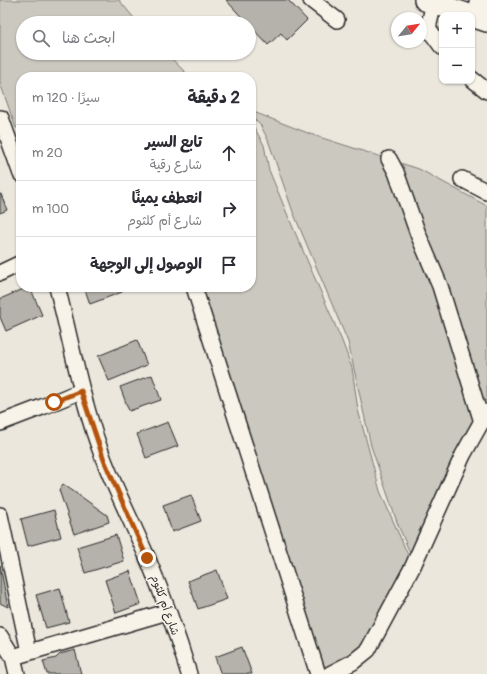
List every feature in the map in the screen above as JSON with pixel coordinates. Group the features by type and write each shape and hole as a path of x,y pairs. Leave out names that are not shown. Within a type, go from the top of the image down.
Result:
{"highway":[{"path":"480,0 487,2"},
{"path":"429,2 460,12"},
{"path":"475,17 487,21"}],"street":[{"path":"311,0 337,20"},
{"path":"429,2 428,28 439,43"},
{"path":"475,81 487,91"},
{"path":"1,118 16,160"},
{"path":"330,674 353,662 368,650 413,566 463,455 484,417 440,286 418,234 390,159"},
{"path":"462,179 487,192"},
{"path":"0,273 16,265"},
{"name":"شارع أم كلثوم","path":"58,292 81,391 104,460 147,558 168,612 189,674"},
{"path":"196,292 318,674"},
{"path":"0,423 81,391"},
{"path":"0,515 29,652"},
{"path":"13,657 168,612"},
{"path":"0,636 13,657 17,674"}],"shaded area":[{"path":"0,0 119,0 132,16 16,16 16,60 173,60 185,72 16,72 16,128 0,83"},
{"path":"256,113 313,135 419,169 487,206 487,398 448,469 411,555 398,525 371,446 348,342 293,212 268,140 261,126 256,121"},
{"path":"256,131 264,145 269,170 342,341 352,368 358,410 380,491 411,562 369,637 353,656 323,670 199,292 256,292"}],"building":[{"path":"226,0 288,0 307,20 287,40 281,33 268,45 256,32 256,16 241,16"},
{"path":"0,194 7,210 0,213"},
{"path":"16,292 32,292 42,315 6,331 0,317 0,299"},
{"path":"86,292 122,292 90,304"},
{"path":"137,340 147,365 109,381 98,356"},
{"path":"152,375 161,400 129,411 120,387"},
{"path":"168,422 178,446 146,458 137,434"},
{"path":"63,484 107,515 109,522 74,534 59,490"},
{"path":"191,495 201,521 172,532 163,505"},
{"path":"54,510 61,537 28,546 21,519"},
{"path":"116,535 124,561 85,573 77,547"},
{"path":"0,565 8,607 0,603"},
{"path":"217,570 227,599 198,609 188,581"},
{"path":"130,571 141,604 116,613 105,580"},
{"path":"60,588 69,622 46,628 36,595"},
{"path":"242,647 252,674 223,674 220,672 215,657"},
{"path":"75,650 81,674 47,674 43,661 56,658 60,654"}],"route":[{"path":"54,402 81,391 104,460 147,558"}]}
